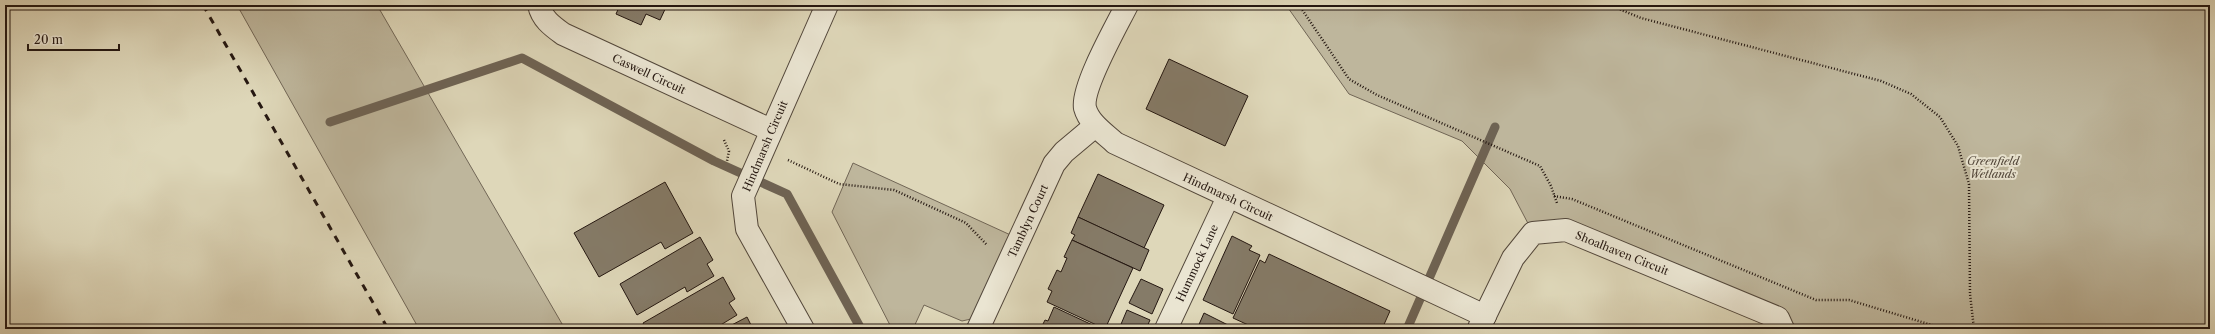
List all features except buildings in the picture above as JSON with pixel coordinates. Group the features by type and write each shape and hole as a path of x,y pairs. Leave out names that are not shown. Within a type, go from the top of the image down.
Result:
{"street":[{"name":"Caswell Circuit","path":"540,5 542,14 549,24 563,34 771,130"},
{"name":"Hindmarsh Circuit","path":"803,329 747,229 743,196 827,5"},
{"name":"Hindmarsh Circuit","path":"1127,5 1088,85 1085,107 1095,126 1115,143 1447,299 1482,323"},
{"name":"Tamblyn Court","path":"978,329 1054,164 1064,152 1095,126"},
{"name":"Hummock Lane","path":"1166,329 1228,197"},
{"name":"Shoalhaven Circuit","path":"1482,323 1513,258 1533,233 1566,230 1778,318 1783,329"}],"path":[{"path":"1299,5 1349,79 1377,95 1477,137 1540,166 1554,196 1566,230"},
{"path":"1609,5 1641,18 1881,81 1911,94 1940,117 1958,146 1969,184 1970,294 1974,329"},
{"path":"784,159 840,184 894,190 966,223 991,248"},
{"path":"1554,196 1572,198 1816,300 1848,300 1945,329"}],"green space":[{"path":"237,5 377,5 565,329 419,329"},
{"name":"Greenfield Wetlands","path":"1286,5 2210,5 2210,329 1783,329 1594,240 1533,233 1510,189 1462,141 1349,94"},
{"path":"853,163 1015,237 971,319 962,321 924,305 913,329 892,329 832,212"}],"waterway":[{"path":"330,122 522,58 714,161 787,194 861,329"},
{"path":"1407,329 1495,127"}],"railway":[{"path":"203,5 388,329"}]}
